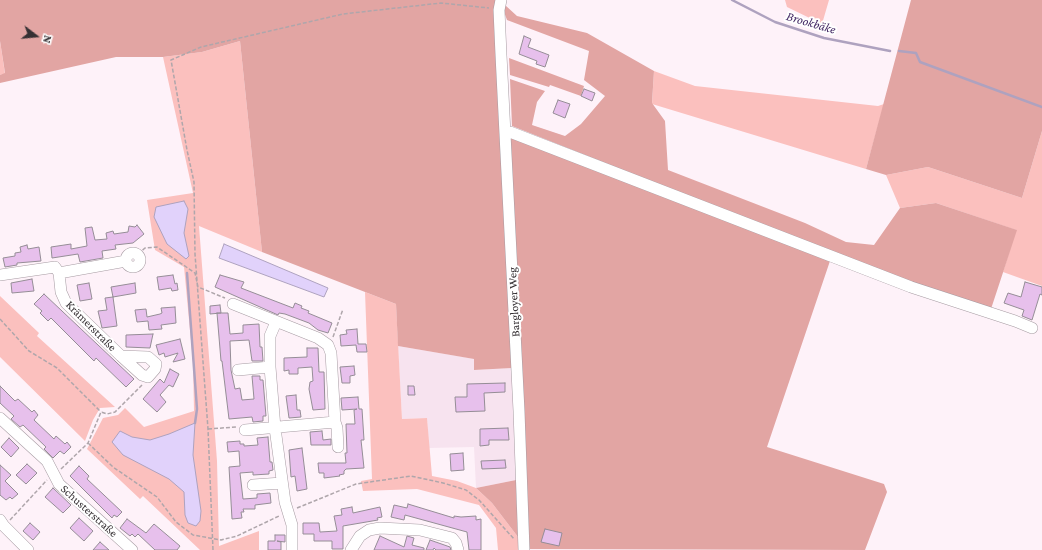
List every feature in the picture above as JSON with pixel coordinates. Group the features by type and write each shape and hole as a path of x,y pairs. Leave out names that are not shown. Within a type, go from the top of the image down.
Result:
{"street":[{"name":"Bargloyer Weg","path":"500,5 524,550"},
{"path":"505,132 510,132 525,137 911,287 1032,328"},
{"path":"0,275 54,267 60,273 126,261 129,254 138,254"},
{"name":"Krämerstraße","path":"60,273 61,292 66,303 121,356 142,375 148,377 155,369 156,364 148,357 121,356"},
{"path":"233,304 318,338 328,345 331,353 335,422 338,428 338,447"},
{"path":"276,322 270,336 270,367 275,428 282,483 292,525 292,550"},
{"path":"238,370 270,367"},
{"name":"Schusterstraße","path":"0,418 47,461 58,484 132,550"},
{"path":"245,430 335,422"},
{"path":"253,485 282,483"},
{"path":"2,523 28,550"},
{"path":"350,550 360,536 369,530 380,528 420,530 439,535 454,540 458,550"}],"path":[{"path":"213,550 208,429 198,287 194,254 194,182 171,60 201,47 343,14 441,3 500,5"},
{"path":"138,254 145,248 157,247 195,273 198,287"},
{"path":"198,287 228,299 233,304"},
{"path":"328,345 344,309"},
{"path":"0,319 29,351 57,368 101,412 107,414 115,412 148,377"},
{"path":"2,523 54,474 63,468 88,443 101,412"},
{"path":"208,429 241,426 245,430"},
{"path":"88,443 112,467 157,497 176,522 193,535 221,540 237,536 288,512 356,484 411,476 466,490 479,500 515,540"}],"shaded area":[{"path":"0,0 498,0 512,368 474,370 474,359 398,346 396,304 262,252 240,41 202,52 163,57 116,57 0,83 0,75 5,73 0,41"},
{"path":"785,0 829,0 822,24 787,7"},
{"path":"911,0 1042,0 1042,131 1022,198 928,167 886,175 866,169"},
{"path":"505,5 517,16 587,33 654,71 652,103 665,121 668,170 805,223 846,242 874,245 900,208 936,203 1017,230 990,312 870,268 512,126 510,79 545,91 537,102 532,125 565,136 581,124 605,96 584,80 589,51 507,20 503,9"},
{"path":"0,41 5,74 0,75"},
{"path":"240,41 262,252 199,226 217,461 219,546 259,531 259,550 200,550 143,496 140,499 87,449 103,418 118,415 125,408 144,427 194,411 193,362 184,267 155,250 147,200 193,193 163,57 202,52"},
{"path":"509,58 584,86 581,96 550,85 549,87 510,75"},
{"path":"654,71 695,86 878,106 884,104 866,169 652,104"},
{"path":"1042,131 1042,286 1003,272 1016,230 936,203 900,208 886,175 928,167 1022,198"},
{"path":"508,136 831,258 767,447 884,484 887,492 865,550 527,549"},
{"path":"184,201 188,209 184,233 189,256 186,259 167,244 154,217 156,207"},
{"path":"224,244 328,288 324,297 219,258"},
{"path":"365,292 396,304 402,419 427,418 432,476 457,481 476,488 492,503 518,537 518,550 498,550 496,528 479,505 417,489 363,491 361,481 372,479"},
{"path":"0,296 39,333 37,336 115,407 100,408 93,420 85,441 0,357"},
{"path":"398,346 475,359 475,370 512,368 516,480 476,488 474,447 429,448 427,418 402,419"},
{"path":"195,423 193,455 201,511 200,521 196,526 188,523 185,515 184,492 169,479 123,455 112,442 120,431 132,437 150,440"},
{"path":"516,480 518,537 492,503 476,488"}],"building":[{"path":"524,36 531,39 528,47 549,55 545,67 536,64 537,61 519,54"},
{"path":"584,89 595,93 592,101 581,96"},
{"path":"558,100 570,104 565,118 553,113"},
{"path":"137,225 144,234 133,243 115,245 116,249 102,251 103,258 80,262 78,254 52,258 51,247 71,244 71,249 87,246 85,228 92,227 95,240 107,239 106,233 113,231 114,234 128,232 129,226 135,227"},
{"path":"27,245 28,249 39,247 41,261 17,263 17,265 5,267 3,258 15,256 15,253 21,252 20,247"},
{"path":"173,275 175,284 177,283 178,290 172,291 171,288 159,290 157,277"},
{"path":"220,275 244,282 241,288 293,308 295,303 302,306 301,308 309,311 308,313 332,323 328,333 318,330 309,323 285,314 279,313 278,315 215,287"},
{"path":"32,279 34,291 12,293 11,283"},
{"path":"1025,282 1042,287 1042,295 1040,294 1032,320 1022,316 1024,310 1004,303 1008,293 1021,297"},
{"path":"89,283 92,299 80,301 77,285"},
{"path":"135,283 136,293 113,297 111,287"},
{"path":"44,294 134,379 126,387 96,358 94,361 51,318 48,321 40,313 42,311 34,304"},
{"path":"113,297 117,326 102,328 98,311 107,310 105,298"},
{"path":"220,305 221,313 210,314 210,306"},
{"path":"175,307 176,323 161,325 162,329 149,330 148,321 137,322 135,310 146,309 147,317 162,313 161,308"},
{"path":"217,313 228,313 230,334 243,333 243,325 259,324 260,347 262,347 263,361 252,361 249,340 230,341 231,370 235,389 240,388 242,400 254,399 252,376 260,376 260,380 263,380 266,416 263,416 263,421 253,422 252,417 229,419 221,361"},
{"path":"357,329 358,344 366,344 367,352 357,352 356,345 341,346 340,335 347,334 346,330"},
{"path":"153,334 150,348 126,347 126,335"},
{"path":"180,339 185,359 173,362 178,353 165,357 164,353 159,355 156,345"},
{"path":"307,348 318,348 319,372 324,372 325,409 313,410 309,389 310,382 313,381 312,367 298,368 298,374 289,374 289,370 284,371 284,358 307,357"},
{"path":"354,366 355,375 350,376 350,383 342,383 340,367"},
{"path":"170,369 179,374 173,387 169,385 160,395 166,402 157,412 143,399 160,379 164,383"},
{"path":"505,383 505,392 484,393 485,411 456,412 455,397 467,397 467,384"},
{"path":"0,386 15,401 18,399 32,412 34,410 38,415 34,420 54,439 56,436 65,444 67,442 71,447 64,454 60,451 53,458 44,449 46,447 23,425 20,427 11,419 14,416 0,403"},
{"path":"408,386 414,386 415,395 408,395"},
{"path":"296,395 297,410 300,410 301,417 289,418 286,396"},
{"path":"358,397 359,409 362,409 364,440 361,440 364,468 346,469 344,474 339,475 340,476 324,478 324,473 319,473 318,463 346,463 346,424 355,424 354,410 357,409 342,410 341,398"},
{"path":"508,428 509,440 489,440 489,445 480,446 480,429"},
{"path":"322,431 323,440 331,439 331,445 311,445 310,432"},
{"path":"268,437 270,462 272,462 273,470 269,471 269,474 253,475 253,472 240,473 243,499 257,498 257,494 270,493 271,503 255,505 255,509 243,509 244,512 241,512 242,518 232,519 229,467 240,466 239,451 228,452 227,442 240,441 240,444 244,444 244,446 258,445 257,438"},
{"path":"9,438 19,448 11,457 1,447"},
{"path":"302,448 307,489 297,491 295,476 291,477 289,450"},
{"path":"463,453 464,470 451,471 450,454"},
{"path":"505,460 506,468 482,469 481,461"},
{"path":"27,464 37,473 26,484 16,475"},
{"path":"0,465 11,475 5,481 18,494 12,499 10,497 6,500 0,495"},
{"path":"79,466 89,476 87,479 122,512 117,517 114,515 112,518 70,476"},
{"path":"53,488 71,505 63,513 45,497"},
{"path":"408,504 454,518 454,516 476,516 476,520 481,519 481,550 469,550 467,532 405,515 404,520 391,517 394,505 407,508"},
{"path":"352,507 353,513 380,507 382,517 377,518 378,520 343,526 343,549 332,549 332,541 314,541 314,534 303,534 303,523 319,523 320,532 337,531 334,516 342,515 341,509"},
{"path":"79,518 93,531 84,541 70,528"},
{"path":"127,519 146,533 154,524 180,546 177,550 155,550 138,534 135,537 132,534 130,536 120,528"},
{"path":"30,523 40,532 33,540 23,531"},
{"path":"545,529 562,533 559,546 541,542"},
{"path":"275,535 285,535 285,542 277,541 281,542 281,550 268,550 268,541 275,541"},
{"path":"380,536 404,547 407,536 414,538 412,545 424,548 424,550 374,550"},
{"path":"430,540 450,547 451,550 436,550 434,548 433,550 426,550"},
{"path":"100,542 109,550 93,550"}],"waterway":[{"name":"Brookbäke","path":"732,0 775,22 824,38 890,51"},
{"name":"Brookbäke","path":"899,51 916,53 920,62 1042,107"},
{"path":"187,273 197,409 195,423"}]}
